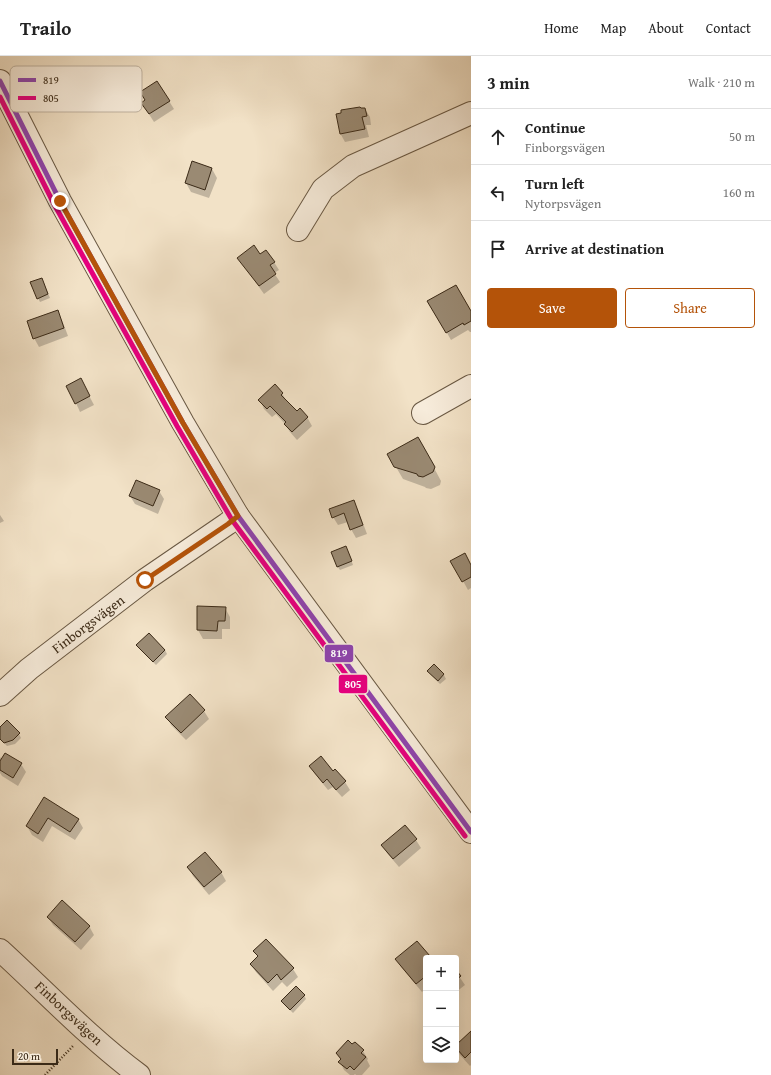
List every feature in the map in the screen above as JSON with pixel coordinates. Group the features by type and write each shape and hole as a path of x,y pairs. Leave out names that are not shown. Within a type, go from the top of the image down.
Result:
{"street":[{"path":"0,82 10,102"},
{"path":"15,112 60,201 183,423 238,516 471,832"},
{"path":"298,230 323,189 353,166 471,113"},
{"path":"423,413 471,386"},
{"name":"Finborgsvägen","path":"0,695 30,669 145,580 238,516"},
{"name":"Finborgsvägen","path":"0,950 87,1032 121,1062 139,1075"}],"path":[{"path":"45,1075 87,1032"}],"building":[{"path":"157,81 170,101 149,114 142,104 142,102 145,100 142,95 142,91"},
{"path":"360,107 365,108 367,116 362,117 365,129 340,134 336,114 341,113 341,110"},
{"path":"192,161 212,168 205,190 185,183"},
{"path":"254,245 260,254 266,250 275,262 270,265 276,274 259,286 237,258"},
{"path":"42,278 48,294 37,299 30,282"},
{"path":"456,285 471,311 471,321 464,325 463,323 446,333 427,301"},
{"path":"58,310 64,328 33,339 27,321"},
{"path":"81,378 90,396 75,404 66,386"},
{"path":"275,384 283,393 281,395 297,411 300,408 308,417 292,432 284,424 286,422 270,406 267,409 258,400"},
{"path":"418,437 435,467 433,472 423,477 394,467 387,454"},
{"path":"136,480 160,490 153,506 129,496"},
{"path":"354,500 363,525 350,530 344,513 332,518 329,509"},
{"path":"346,546 352,561 337,567 331,552"},
{"path":"465,553 471,565 471,577 462,582 450,561"},
{"path":"197,606 226,607 225,621 218,621 217,631 197,630"},
{"path":"149,633 165,650 153,662 136,645"},
{"path":"434,664 444,674 438,681 427,671"},
{"path":"190,694 205,710 181,733 165,717"},
{"path":"7,720 20,733 13,740 4,743 0,739 0,727"},
{"path":"5,753 22,763 13,778 0,770 0,761"},
{"path":"321,756 333,771 335,769 346,781 336,790 327,779 323,783 309,766"},
{"path":"44,797 79,819 70,832 48,818 38,834 26,826"},
{"path":"405,825 417,839 393,859 381,845"},
{"path":"205,852 222,872 204,887 187,867"},
{"path":"62,900 90,926 75,942 47,917"},
{"path":"266,939 294,968 281,980 277,974 268,983 250,964 258,956 253,951"},
{"path":"417,941 429,955 423,955 423,978 416,984 395,959"},
{"path":"296,986 305,995 290,1010 281,1001"},
{"path":"471,1031 471,1052 465,1058 459,1051 459,1042"},
{"path":"348,1040 352,1044 355,1042 364,1050 361,1053 366,1057 354,1070 350,1066 347,1069 338,1062 341,1059 336,1053"}],"transit line":[{"name":"819","path":"0,81 10,101"},
{"name":"805","path":"0,97 54,204 177,426 232,520 465,836"},
{"name":"819","path":"16,112 60,201 183,423 238,516 471,832"}],"route":[{"path":"60,201 183,423 238,516 145,580"}]}
